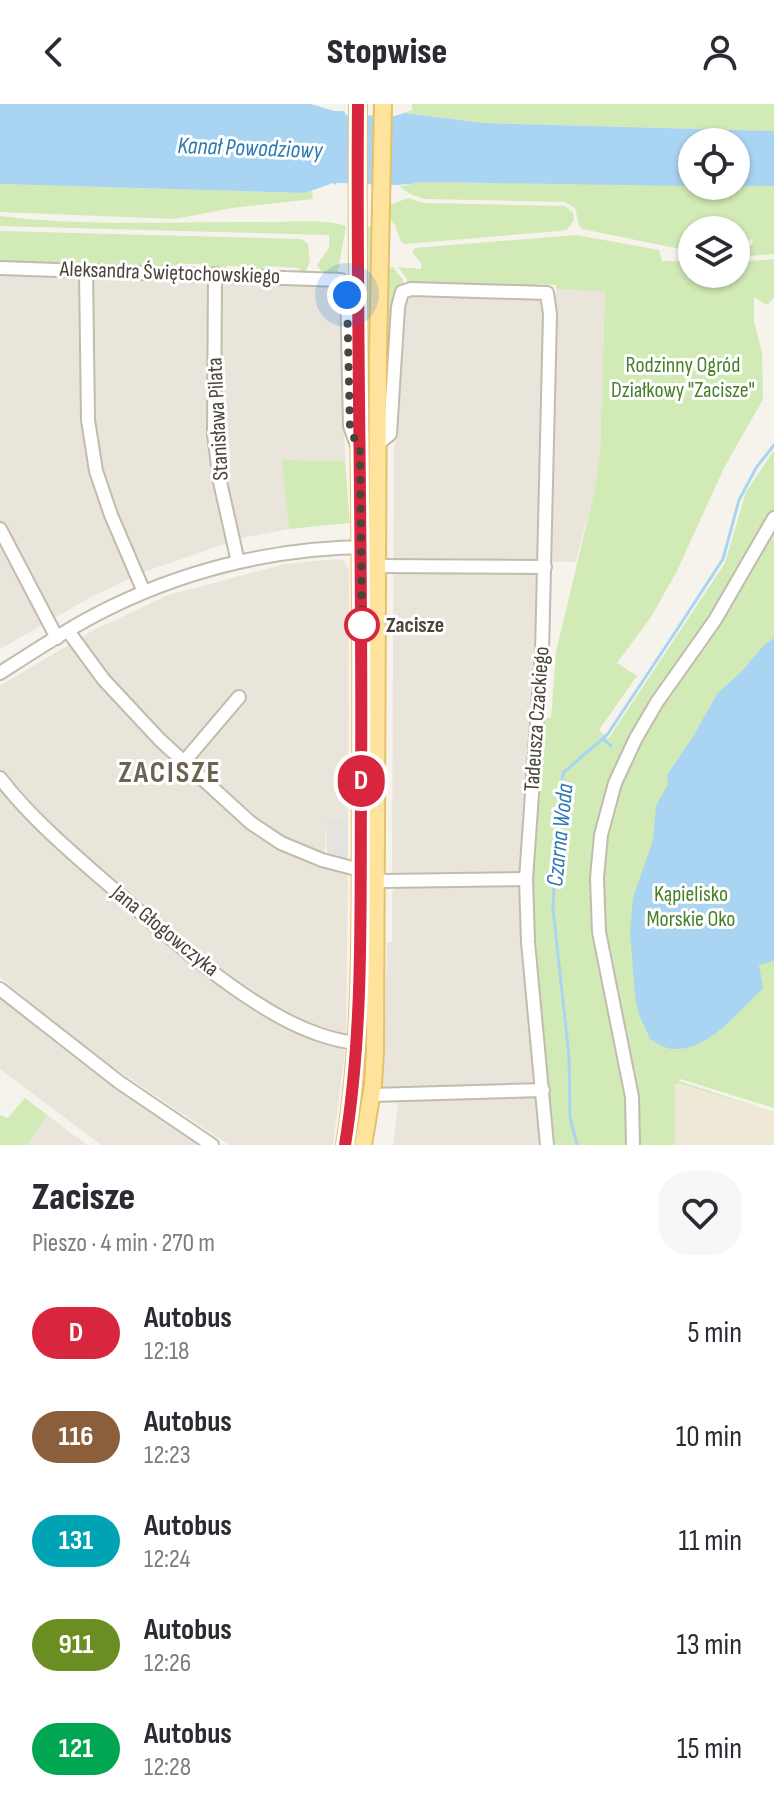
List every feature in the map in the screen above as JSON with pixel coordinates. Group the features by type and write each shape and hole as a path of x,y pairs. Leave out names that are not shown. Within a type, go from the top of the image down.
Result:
{"main road":[{"path":"358,104 360,451 369,547 377,566 375,1051 372,1095 363,1145"},
{"path":"345,1145 357,1043 369,547 378,444 383,108"}],"street":[{"name":"Aleksandra Świętochowskiego","path":"0,268 338,280 347,288 350,429 360,451"},
{"path":"86,271 88,420 96,471 144,592"},
{"name":"Stanisława Pilata","path":"215,274 214,434 220,482 238,562"},
{"name":"Tadeusza Czackiego","path":"378,444 390,434 399,296 403,291 542,292 550,314 545,567 526,879 528,942 547,1145"},
{"path":"633,1145 632,1097 600,941 597,908 600,848 609,800 623,764 657,702 715,620 774,518"},
{"path":"0,529 62,635 183,763 266,834 307,855 360,870 376,880 526,879"},
{"path":"0,673 62,635 144,592 185,577 238,562 299,551 369,547"},
{"path":"377,566 545,567"},
{"path":"183,763 239,697"},
{"name":"Jana Głogowczyka","path":"0,778 23,805 77,856 212,970 282,1018 325,1035 357,1043"},
{"path":"0,989 119,1082 212,1145"},
{"path":"372,1095 543,1090"}],"shaded area":[{"path":"0,273 339,284 343,289 345,461 283,460 289,529 242,538 144,572 91,597 0,649"},
{"path":"556,289 605,290 600,452 594,493 576,562 536,561 536,653 521,869 517,872 395,876 392,872 394,448 406,300 410,294 538,298 544,301 555,333"},
{"path":"336,559 344,561 349,570 348,821 326,821 325,855 311,862 348,874 346,1034 302,1020 297,1031 341,1047 345,1052 333,1145 229,1145 101,1059 0,977 0,686 92,631 168,595 285,564"},
{"path":"326,821 348,821 348,856 343,860 327,856"},
{"path":"397,886 519,887 541,1145 393,1145 400,1090 383,1090 387,942 392,942 392,892"},
{"path":"0,998 92,1071 198,1145 101,1145 0,1069"},
{"path":"679,1083 774,1112 774,1145 675,1145 675,1085"},
{"path":"47,1115 87,1145 27,1145"}],"green space":[{"path":"412,104 774,104 774,131 484,123 404,113 412,110"},
{"path":"420,182 678,185 678,200 750,200 750,186 774,186 774,254 750,256 753,239 750,240 750,216 678,216 678,249 582,229 575,208 565,202 424,199 398,185"},
{"path":"0,184 312,191 313,199 232,208 175,219 0,212"},
{"path":"408,198 424,203 565,206 573,213 574,220 567,230 560,231 405,244 388,217 389,201 392,204"},
{"path":"0,216 97,222 314,221 346,226 337,276 323,274 317,265 329,248 329,235 0,226"},
{"path":"361,227 375,227 371,542 367,536"},
{"path":"0,231 301,239 308,244 310,261 305,274 299,268 265,266 264,271 258,272 255,266 203,270 200,264 177,264 173,269 168,269 166,266 136,265 126,268 124,265 102,264 101,267 0,264"},
{"name":"Rodzinny Ogród Działkowy \"Zacisze\"","path":"576,235 659,250 662,261 678,261 678,288 750,288 750,261 774,259 774,298 767,305 754,297 754,321 762,353 763,399 724,468 676,573 651,617 617,663 637,676 599,730 608,739 725,563 746,492 774,450 774,1108 679,1081 774,1112 678,1083 675,1085 675,1145 552,1145 530,902 541,717 551,718 556,652 594,493 600,452 605,291 556,289 556,285 538,284 536,288 407,285 407,279 398,267 421,269 421,263 412,252 415,248"},
{"path":"393,267 403,280 404,287 386,430 384,269"},
{"path":"282,460 345,461 350,523 289,529"},
{"path":"25,1098 47,1115 27,1145 0,1145 0,1115 8,1118"}],"water":[{"name":"Kanał Powodziowy","path":"0,104 311,104 344,111 346,115 395,116 404,113 484,123 678,128 678,186 333,183 305,193 0,184"},
{"path":"750,130 774,131 774,186 750,186"},
{"name":"Kąpielisko Morskie Oko","path":"774,638 774,961 759,965 763,989 723,1028 687,1048 668,1048 650,1039 638,1012 630,931 633,898 653,840 656,806 668,784 667,775 717,694"}],"waterway":[{"name":"Czarna Woda","path":"577,1145 570,1117 569,1056 553,909 556,826 562,817 558,793 564,772 607,735 723,559 739,500 756,468 774,445"},
{"path":"603,739 611,746"}],"bus line":[{"name":"D","path":"345,1145 354,1087 360,948 362,629 356,220 358,104"}],"place":[{"name":"Zacisze","path":"362,625"}],"district":[{"name":"ZACISZE","path":"170,773"}],"route":[{"path":"347,295 350,429 360,451 362,629 362,625"}]}
